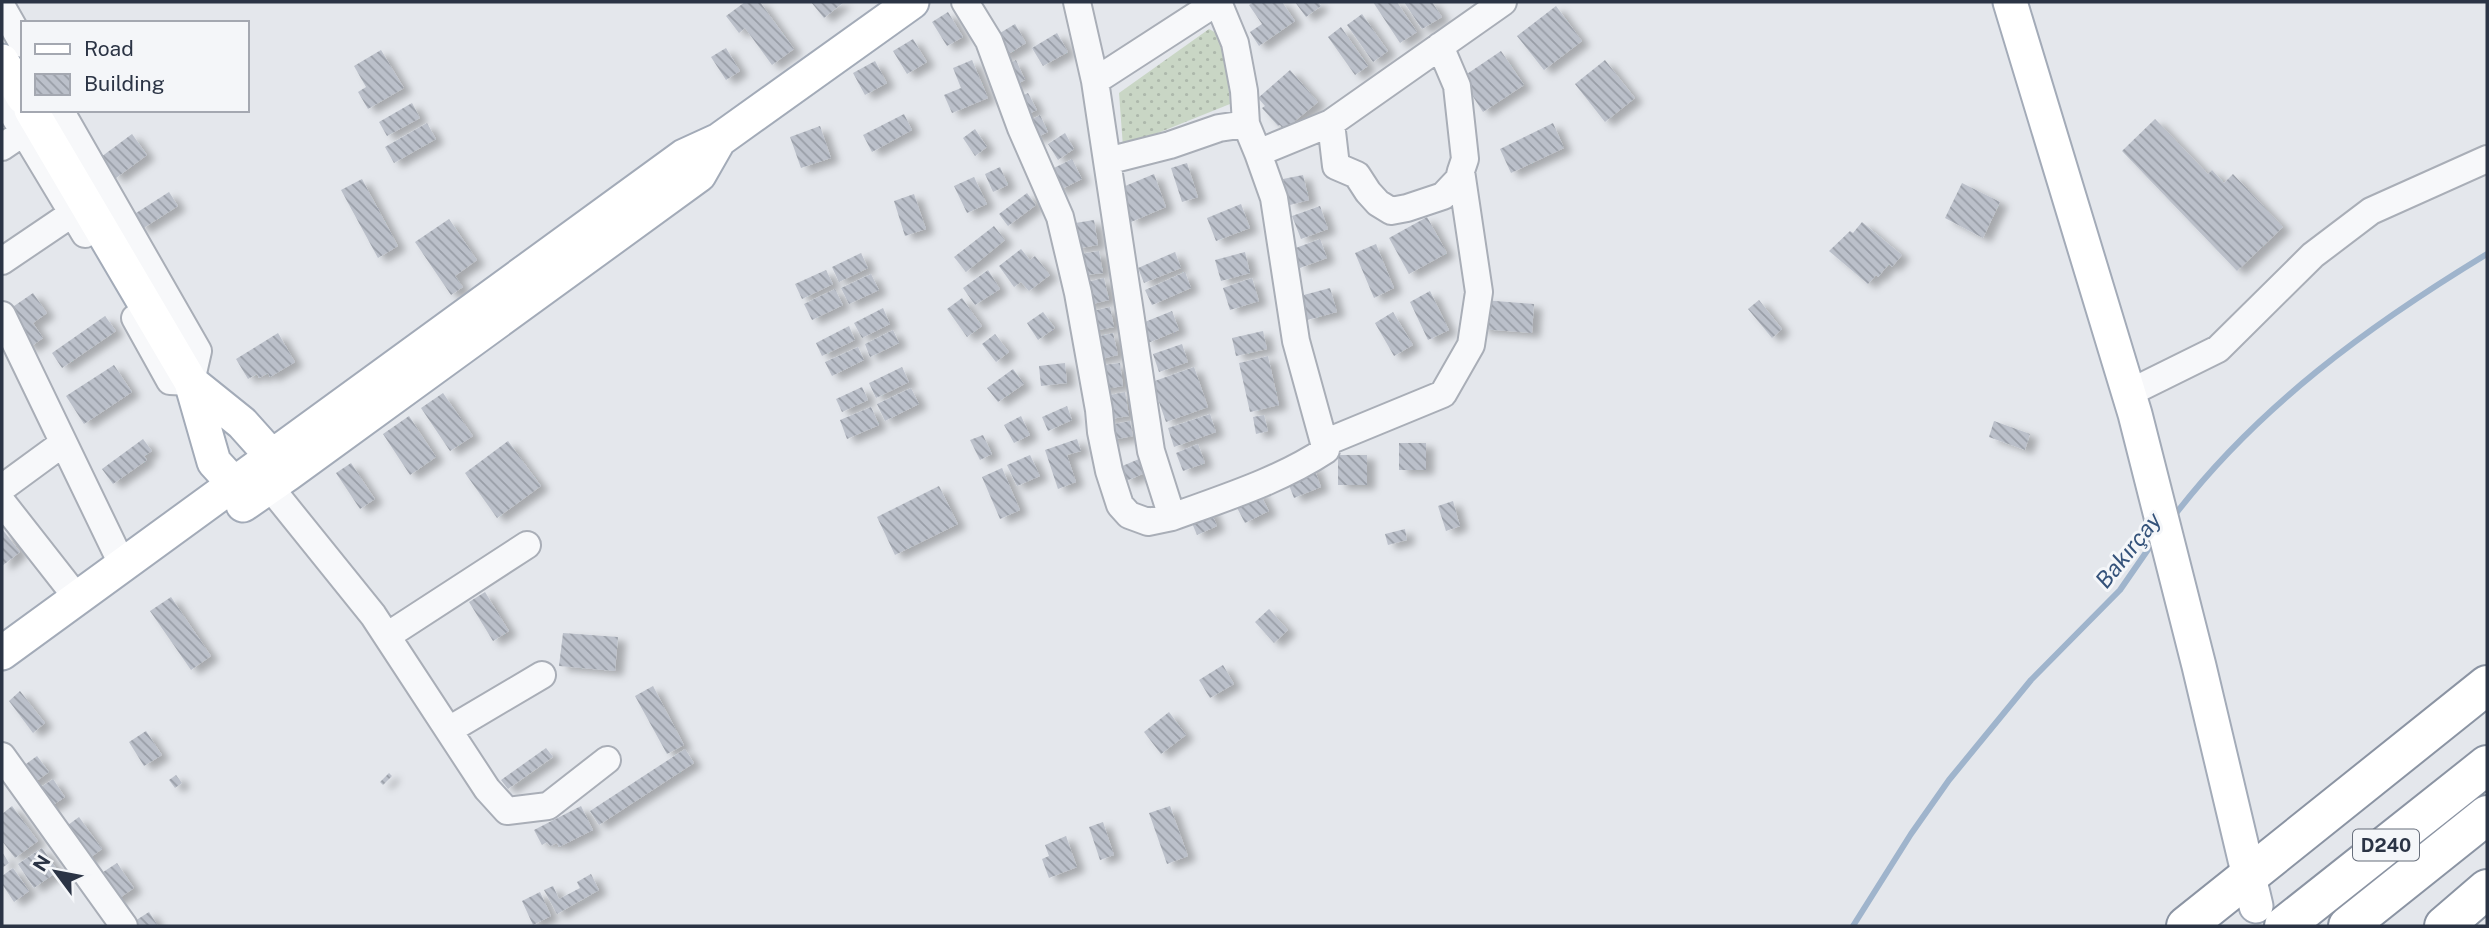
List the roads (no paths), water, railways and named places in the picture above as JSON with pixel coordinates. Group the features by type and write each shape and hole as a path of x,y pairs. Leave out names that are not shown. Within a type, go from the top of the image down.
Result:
{"highway":[{"path":"2186,926 2263,903 2465,701 2487,685"},
{"name":"D240","path":"2263,903 2487,765"},
{"name":"D240","path":"2348,926 2487,815"},
{"path":"2444,926 2487,889"}],"main road":[{"path":"2,678 684,156 719,140 912,2"},
{"path":"2010,2 2132,403 2263,903"},
{"path":"2,61 21,94"},
{"path":"27,121 191,382 214,462 262,480"},
{"path":"191,382 242,423 262,480"},
{"path":"2,653 123,566 262,480"}],"street":[{"path":"965,2 989,41 1021,128 1060,217 1078,293 1103,445 1120,505 1129,515 1149,522 1172,517 1237,494 1309,461 1326,450 1296,341 1274,198 1246,124 1244,91 1235,43 1218,2 1095,80"},
{"path":"1077,2 1095,80 1151,451 1172,517"},
{"path":"1258,153 1331,123 1503,2"},
{"path":"2,7 21,40"},
{"path":"1331,123 1336,166 1357,175 1378,203 1391,211 1443,197 1458,179 1465,159 1457,86 1440,46"},
{"path":"2,96 27,121 73,213 170,381 191,382 198,351 61,112"},
{"path":"2,146 27,121"},
{"path":"1107,161 1170,145 1219,128 1246,124"},
{"path":"2132,403 2218,349 2313,255 2371,211 2487,159"},
{"path":"1324,443 1443,394 1471,345 1479,292 1461,171"},
{"path":"2,261 73,213"},
{"path":"2,315 123,566"},
{"path":"2,488 62,444"},
{"path":"262,480 373,615 487,789 507,811 548,806 607,760"},
{"path":"2,502 78,599"},
{"path":"387,636 527,545"},
{"path":"449,730 542,675"},
{"path":"2,756 124,926"}],"waterway":[{"name":"Bakırçay","path":"2174,516 2242,439 2318,370 2401,309 2487,254"},
{"name":"Bakırçay","path":"1853,926 1949,780 2031,680 2120,590 2156,538"}]}
